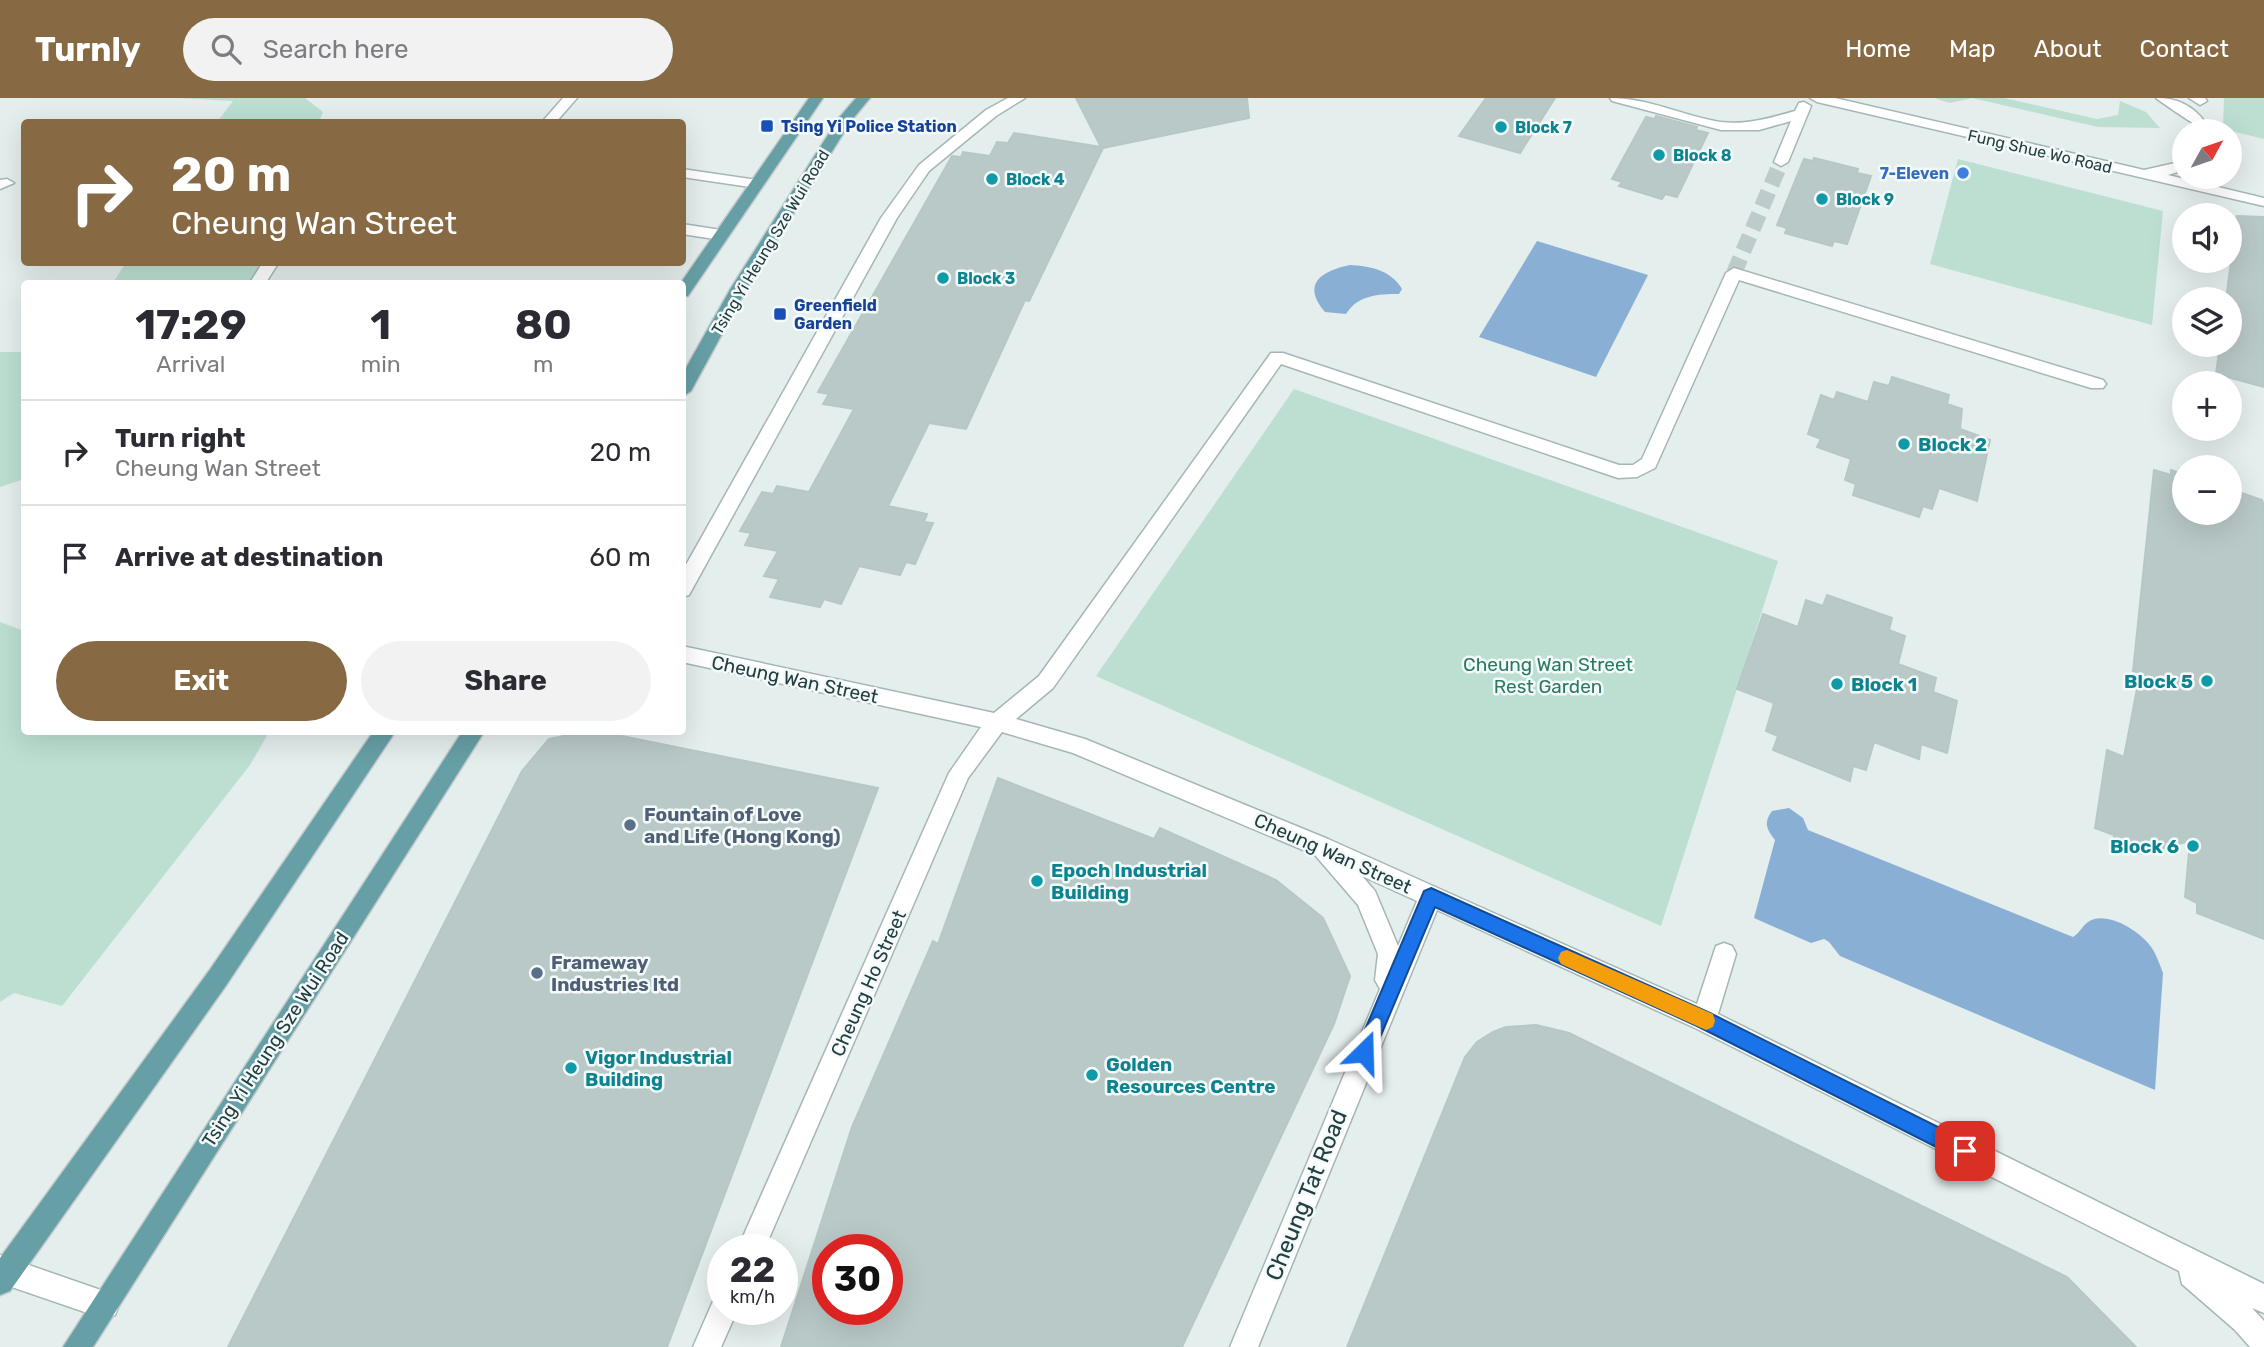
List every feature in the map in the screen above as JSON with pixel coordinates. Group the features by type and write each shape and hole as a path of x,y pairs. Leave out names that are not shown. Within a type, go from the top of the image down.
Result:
{"main road":[{"name":"Tsing Yi Heung Sze Wui Road","path":"686,286 816,98"},
{"name":"Tsing Yi Heung Sze Wui Road","path":"686,384 748,275 845,119 863,98"},
{"path":"2,1274 217,979 382,735"},
{"name":"Tsing Yi Heung Sze Wui Road","path":"77,1347 471,735"}],"street":[{"path":"552,119 570,98"},
{"path":"686,583 889,218 924,168 991,113 1018,98"},
{"path":"1617,98 1721,126 1759,126 1801,114"},
{"path":"1781,162 1808,98"},
{"name":"Fung Shue Wo Road","path":"1817,98 2136,174 2261,200"},
{"path":"2163,98 2190,113 2193,119"},
{"path":"2198,119 2199,99"},
{"path":"2136,174 2172,169"},
{"path":"686,174 757,184"},
{"path":"686,230 721,235"},
{"name":"Cheung Ho Street","path":"757,1234 960,773 997,722 1046,682 1277,357 1618,472 1637,471 1650,463 1734,273 2097,384"},
{"name":"Cheung Wan Street","path":"686,655 997,722 1077,745 1320,846 1704,1020 2138,1237"},
{"name":"Cheung Tat Road","path":"1320,846 1367,898 1390,954 1384,1003"},
{"name":"Cheung Tat Road","path":"1244,1347 1384,1003 1431,896"},
{"path":"1704,1020 1724,954"},
{"path":"2138,1237 2264,1298"},
{"path":"2138,1237 2214,1290 2264,1342"},
{"path":"2,1274 105,1305"},
{"path":"707,1347 717,1325"}],"green space":[{"path":"177,98 305,98 323,112 320,119 219,119 233,101"},
{"path":"1934,98 1972,98 1950,103"},
{"path":"1972,98 2004,98 2097,119 2118,115 2120,101 2146,112 2160,128 2098,127"},
{"path":"2224,98 2264,98 2264,139 2242,134 2242,119 2223,119"},
{"path":"1958,159 2163,211 2152,325 1930,264"},
{"path":"124,266 258,266 254,280 115,280"},
{"path":"0,352 21,352 21,480 0,487"},
{"name":"Cheung Wan Street Rest Garden","path":"1294,389 1778,561 1661,926 1096,676"},
{"path":"0,622 21,630 21,735 267,735 250,765 62,1006 14,993 0,1002"}],"water":[{"path":"1537,241 1648,275 1596,377 1479,337"},
{"path":"1350,265 1365,266 1386,273 1402,289 1399,294 1376,295 1363,299 1346,314 1325,312 1315,294 1318,280 1330,271"},
{"path":"1789,808 1803,818 1808,830 2073,937 2086,924 2103,918 2121,923 2137,933 2153,950 2163,973 2155,1090 1840,956 1824,939 1811,943 1754,918 1775,840 1768,830 1768,819 1772,811"}],"building":[{"path":"1076,98 1247,98 1249,118 1103,148 1029,301 1025,300 966,429 929,423 888,506 927,514 924,522 933,523 915,564 906,562 900,575 859,566 841,604 824,599 820,607 770,597 779,579 764,576 778,551 745,545 751,533 740,531 762,492 773,494 777,486 809,492 854,409 823,404 829,394 818,392 952,156 961,157 963,152 990,156 997,142 1008,143 1014,133 1101,147"},
{"name":"Block 7","path":"1486,98 1555,98 1520,153 1459,136"},
{"name":"Block 8","path":"1656,116 1697,127 1696,130 1708,133 1677,197 1665,194 1662,199 1619,186 1622,182 1612,179 1646,117 1655,119"},
{"name":"Block 9","path":"1814,158 1858,169 1857,173 1871,176 1847,244 1834,241 1832,246 1785,233 1787,228 1777,225 1804,159 1813,161"},
{"path":"2242,216 2264,217 2264,387 2242,381 2242,371 2216,371 2218,357 2242,357 2242,287 2228,287 2229,273 2242,273"},
{"name":"Block 2","path":"1892,377 1949,395 1947,404 1962,409 1960,429 1990,440 1977,501 1939,488 1932,509 1923,506 1919,517 1853,495 1856,484 1845,480 1851,459 1817,447 1821,439 1808,434 1821,395 1834,400 1837,392 1868,402 1874,382 1889,386"},
{"path":"2154,470 2171,475 2172,470 2172,525 2242,525 2242,493 2262,500 2264,939 2197,913 2197,903 2185,897 2190,841 2142,854 2114,843 2114,835 2095,828 2107,750 2124,757 2140,673 2133,671"},
{"name":"Block 1","path":"1827,595 1892,618 1889,630 1905,636 1898,664 1936,678 1933,692 1957,701 1947,753 1921,744 1919,759 1874,742 1866,770 1853,766 1850,781 1773,750 1778,736 1766,731 1774,703 1737,689 1763,614 1798,627 1806,600 1823,606"},
{"name":"Vigor Industrial Building","path":"569,735 617,735 878,788 710,1234 707,1234 707,1241 667,1347 228,1347 522,771 549,739"},
{"name":"Golden Resources Centre","path":"998,778 1154,839 1160,828 1276,880 1323,918 1350,976 1334,1024 1182,1347 781,1347 788,1325 798,1325 798,1294 812,1251 812,1325 903,1325 903,1234 817,1234 852,1127 933,941 938,944"},
{"path":"1536,1025 1569,1033 2067,1277 2136,1347 1347,1347 1465,1057 1477,1042 1493,1032 1506,1027"}],"tunnel":[{"path":"1734,273 1781,162"}],"slow traffic":[{"path":"1567,958 1706,1021"}],"place":[{"name":"Tsing Yi Police Station","path":"767,126"},
{"name":"Block 7","path":"1501,127"},
{"name":"Block 8","path":"1659,155"},
{"name":"7-Eleven","path":"1963,173"},
{"name":"Block 4","path":"992,179"},
{"name":"Block 9","path":"1822,199"},
{"name":"Block 3","path":"943,278"},
{"name":"Greenfield Garden","path":"780,314"},
{"name":"Block 2","path":"1904,444"},
{"name":"Block 5","path":"2207,681"},
{"name":"Block 1","path":"1837,684"},
{"name":"Fountain of Love and Life (Hong Kong)","path":"630,825"},
{"name":"Block 6","path":"2193,846"},
{"name":"Epoch Industrial Building","path":"1037,881"},
{"name":"Frameway Industries ltd","path":"537,973"},
{"name":"Vigor Industrial Building","path":"571,1068"},
{"name":"Golden Resources Centre","path":"1092,1075"}],"route":[{"path":"1364,1052 1431,896 1704,1020 1965,1151"}]}
